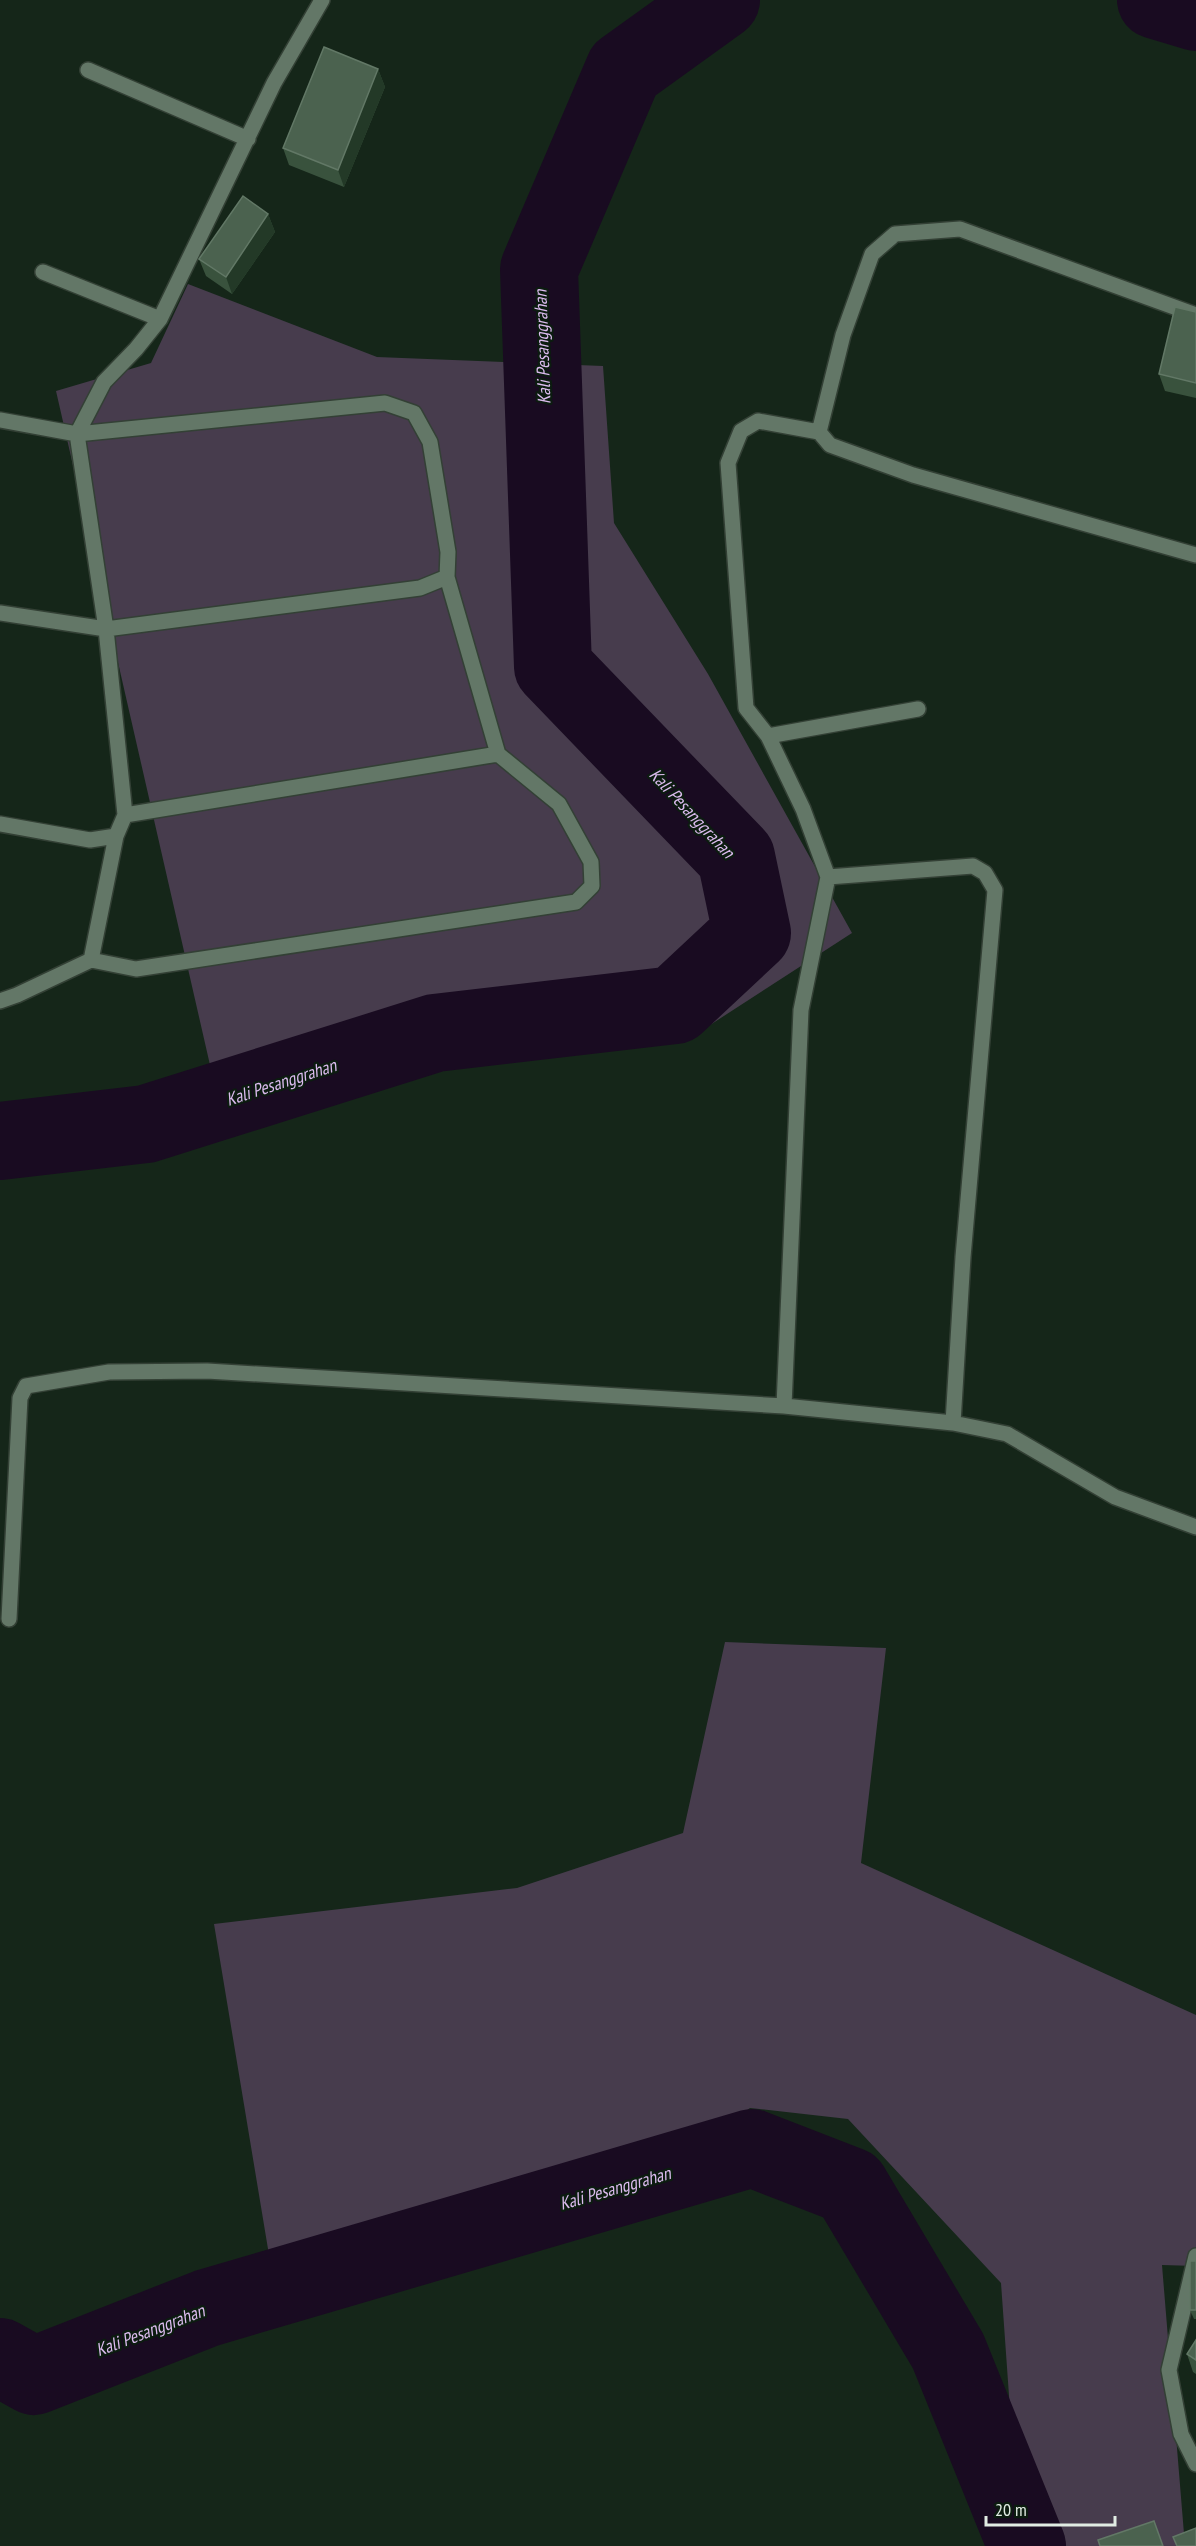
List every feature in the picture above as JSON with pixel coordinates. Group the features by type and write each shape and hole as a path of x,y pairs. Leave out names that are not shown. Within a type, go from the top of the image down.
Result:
{"street":[{"path":"91,960 116,836 125,815 106,630 77,434 104,382 136,349 160,319 274,83 322,0"},
{"path":"88,70 248,139"},
{"path":"819,432 843,335 872,254 896,234 960,229 1196,315"},
{"path":"43,272 160,319"},
{"path":"0,420 77,434 385,403 414,413 430,442 448,552 447,578 498,754 559,804 591,862 592,886 576,902 136,969 91,960 17,995 0,1000"},
{"path":"784,1406 801,1010 828,877 803,808 768,736 746,708 728,463 741,430 758,421 819,432 830,446 913,475 1196,555"},
{"path":"0,613 106,630 420,588 447,578"},
{"path":"768,736 918,709"},
{"path":"125,815 498,754"},
{"path":"0,824 90,840 116,836"},
{"path":"828,877 973,866 985,873 995,890 964,1245 952,1423"},
{"path":"9,1619 20,1398 26,1386 109,1372 207,1371 784,1406 952,1423 1007,1434 1115,1497 1196,1527"},
{"path":"1196,2256 1169,2370 1181,2434 1196,2464"}],"shaded area":[{"path":"188,284 377,357 603,366 614,523 708,674 852,933 693,1036 218,1100 56,391 151,363"},
{"path":"725,1642 886,1648 861,1863 1196,2015 1196,2266 1162,2265 1185,2546 1012,2546 1018,2522 1001,2283 848,2119 750,2108 637,2188 274,2285 214,1924 517,1888 683,1833"}],"building":[{"path":"324,47 378,69 338,170 283,148"},
{"path":"243,196 268,214 226,277 199,259"},
{"path":"1175,307 1196,312 1196,383 1159,374"},
{"path":"1190,2261 1196,2261 1196,2310 1190,2310"},
{"path":"1196,2340 1196,2360 1187,2354"},
{"path":"1154,2521 1163,2546 1100,2546 1098,2540"},
{"path":"1196,2528 1196,2546 1177,2546 1173,2537"}],"waterway":[{"name":"Kali Pesanggrahan","path":"0,1141 146,1124 435,1033 675,1005 752,933 736,857 553,667 539,269 624,70 721,0"},
{"name":"Kali Pesanggrahan","path":"1156,0 1196,12"},
{"name":"Kali Pesanggrahan","path":"0,2357 34,2376 207,2308 752,2148 850,2186 948,2351 1027,2546"}]}
